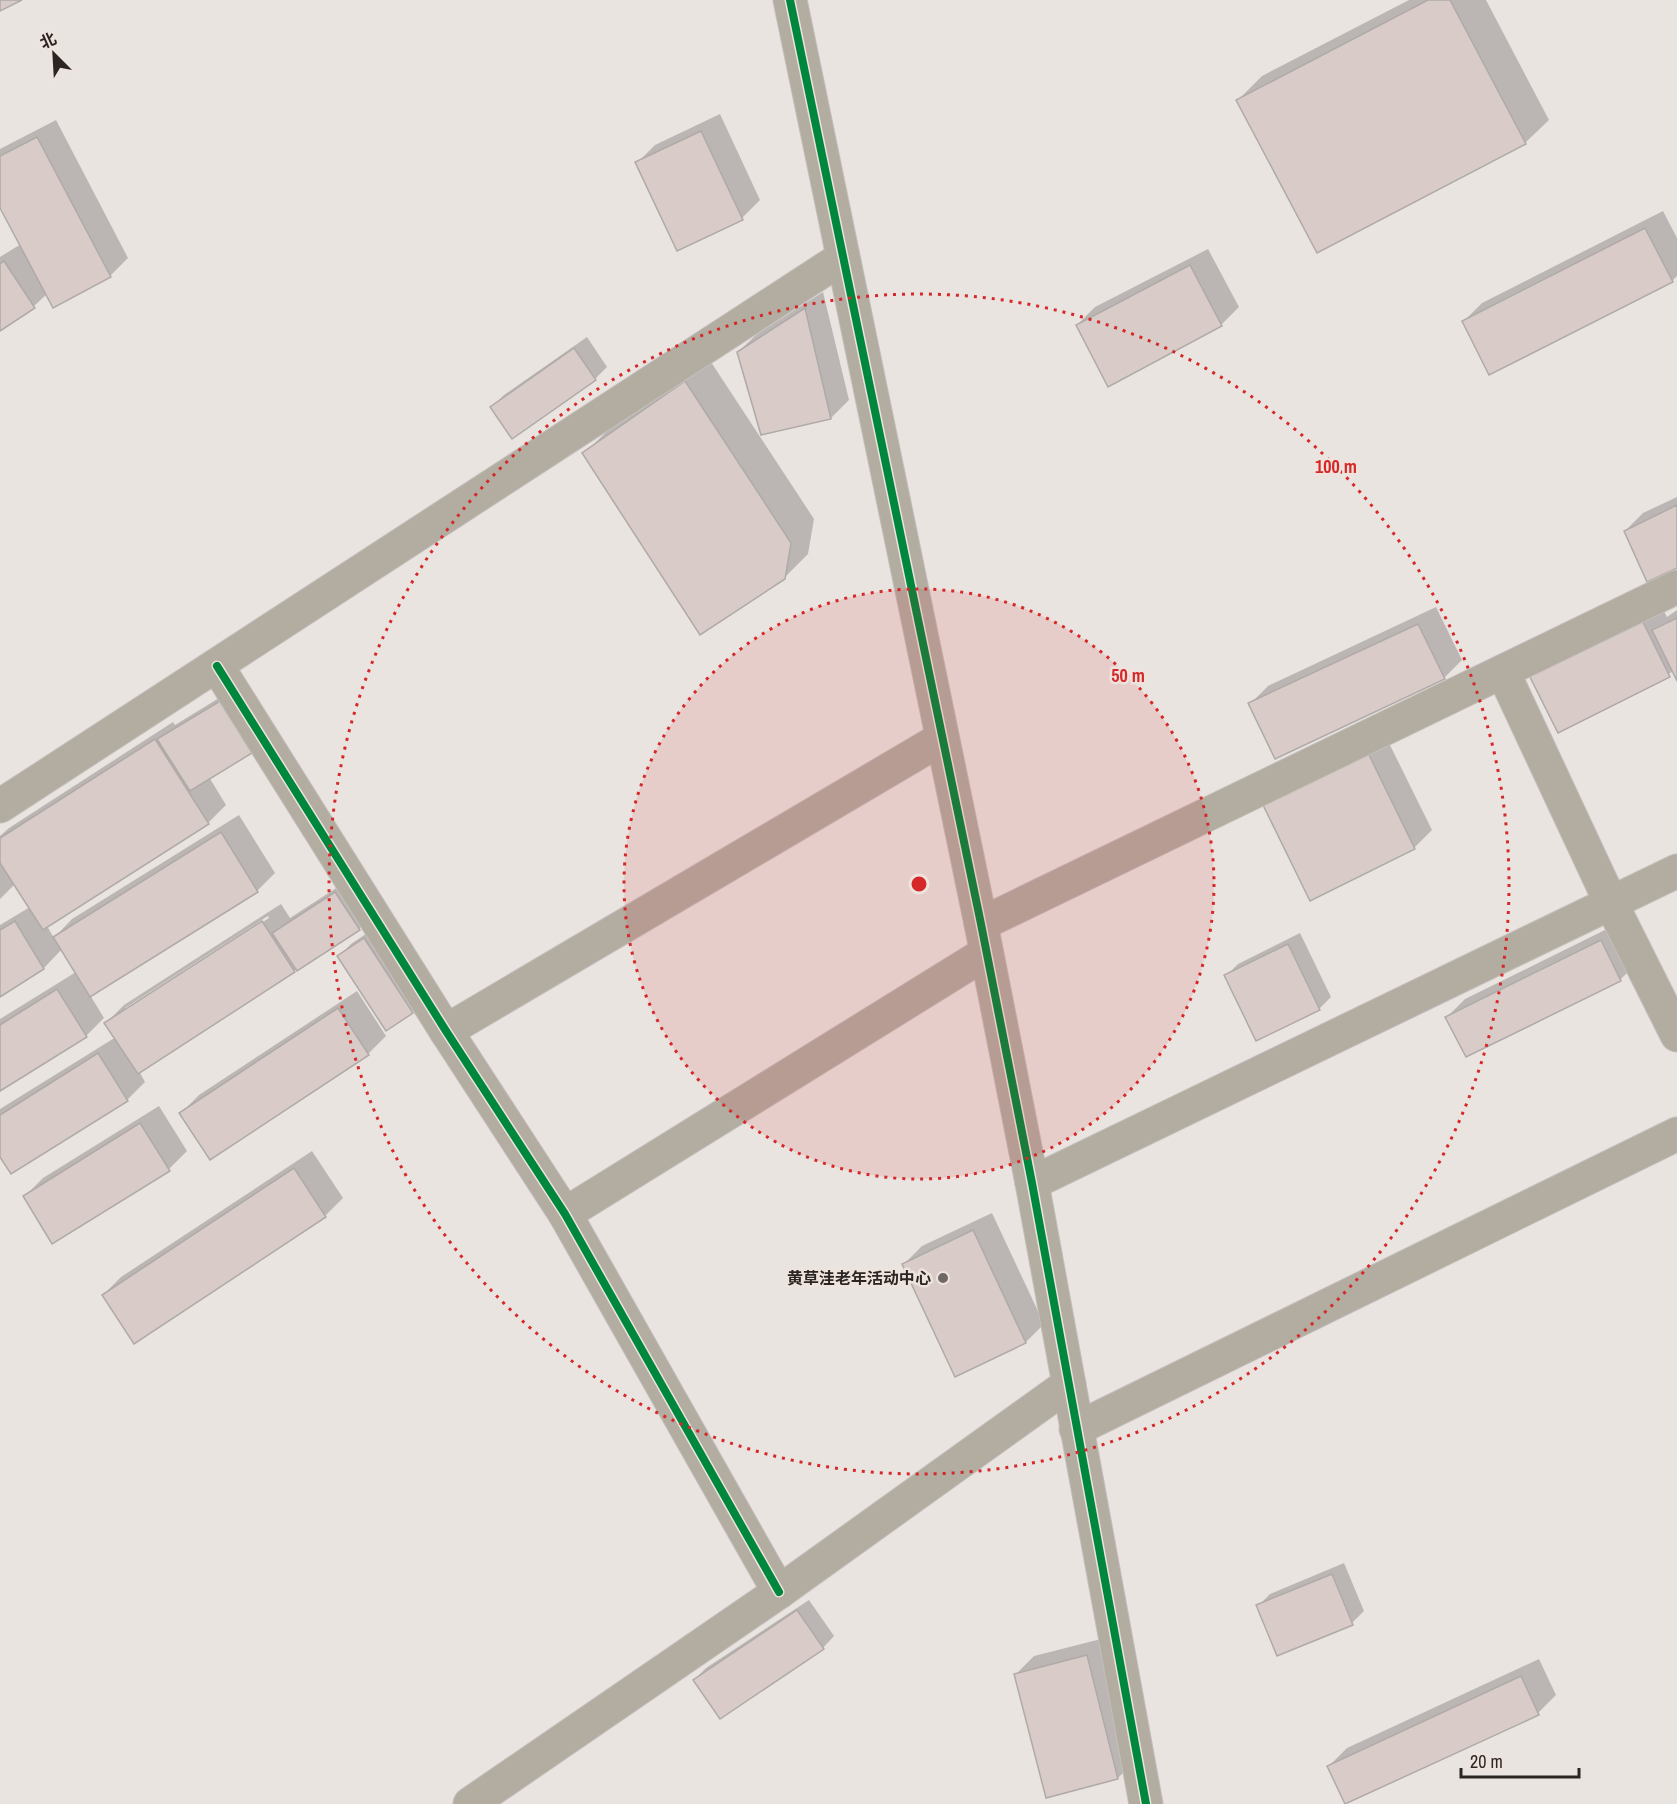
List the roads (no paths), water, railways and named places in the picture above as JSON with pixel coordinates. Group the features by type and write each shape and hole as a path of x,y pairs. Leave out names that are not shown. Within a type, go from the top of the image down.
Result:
{"street":[{"path":"790,0 1032,1183 1146,1804"},
{"path":"0,806 842,258"},
{"path":"565,1214 983,939 1503,672 1677,587"},
{"path":"217,666 446,1031 565,1214 779,1592"},
{"path":"1503,672 1611,903 1677,1035"},
{"path":"446,1031 941,739"},
{"path":"1032,1183 1677,871"},
{"path":"1076,1429 1677,1134"},
{"path":"470,1804 779,1592 1069,1384"}],"place":[{"name":"黄草洼老年活动中心","path":"943,1278"}]}
